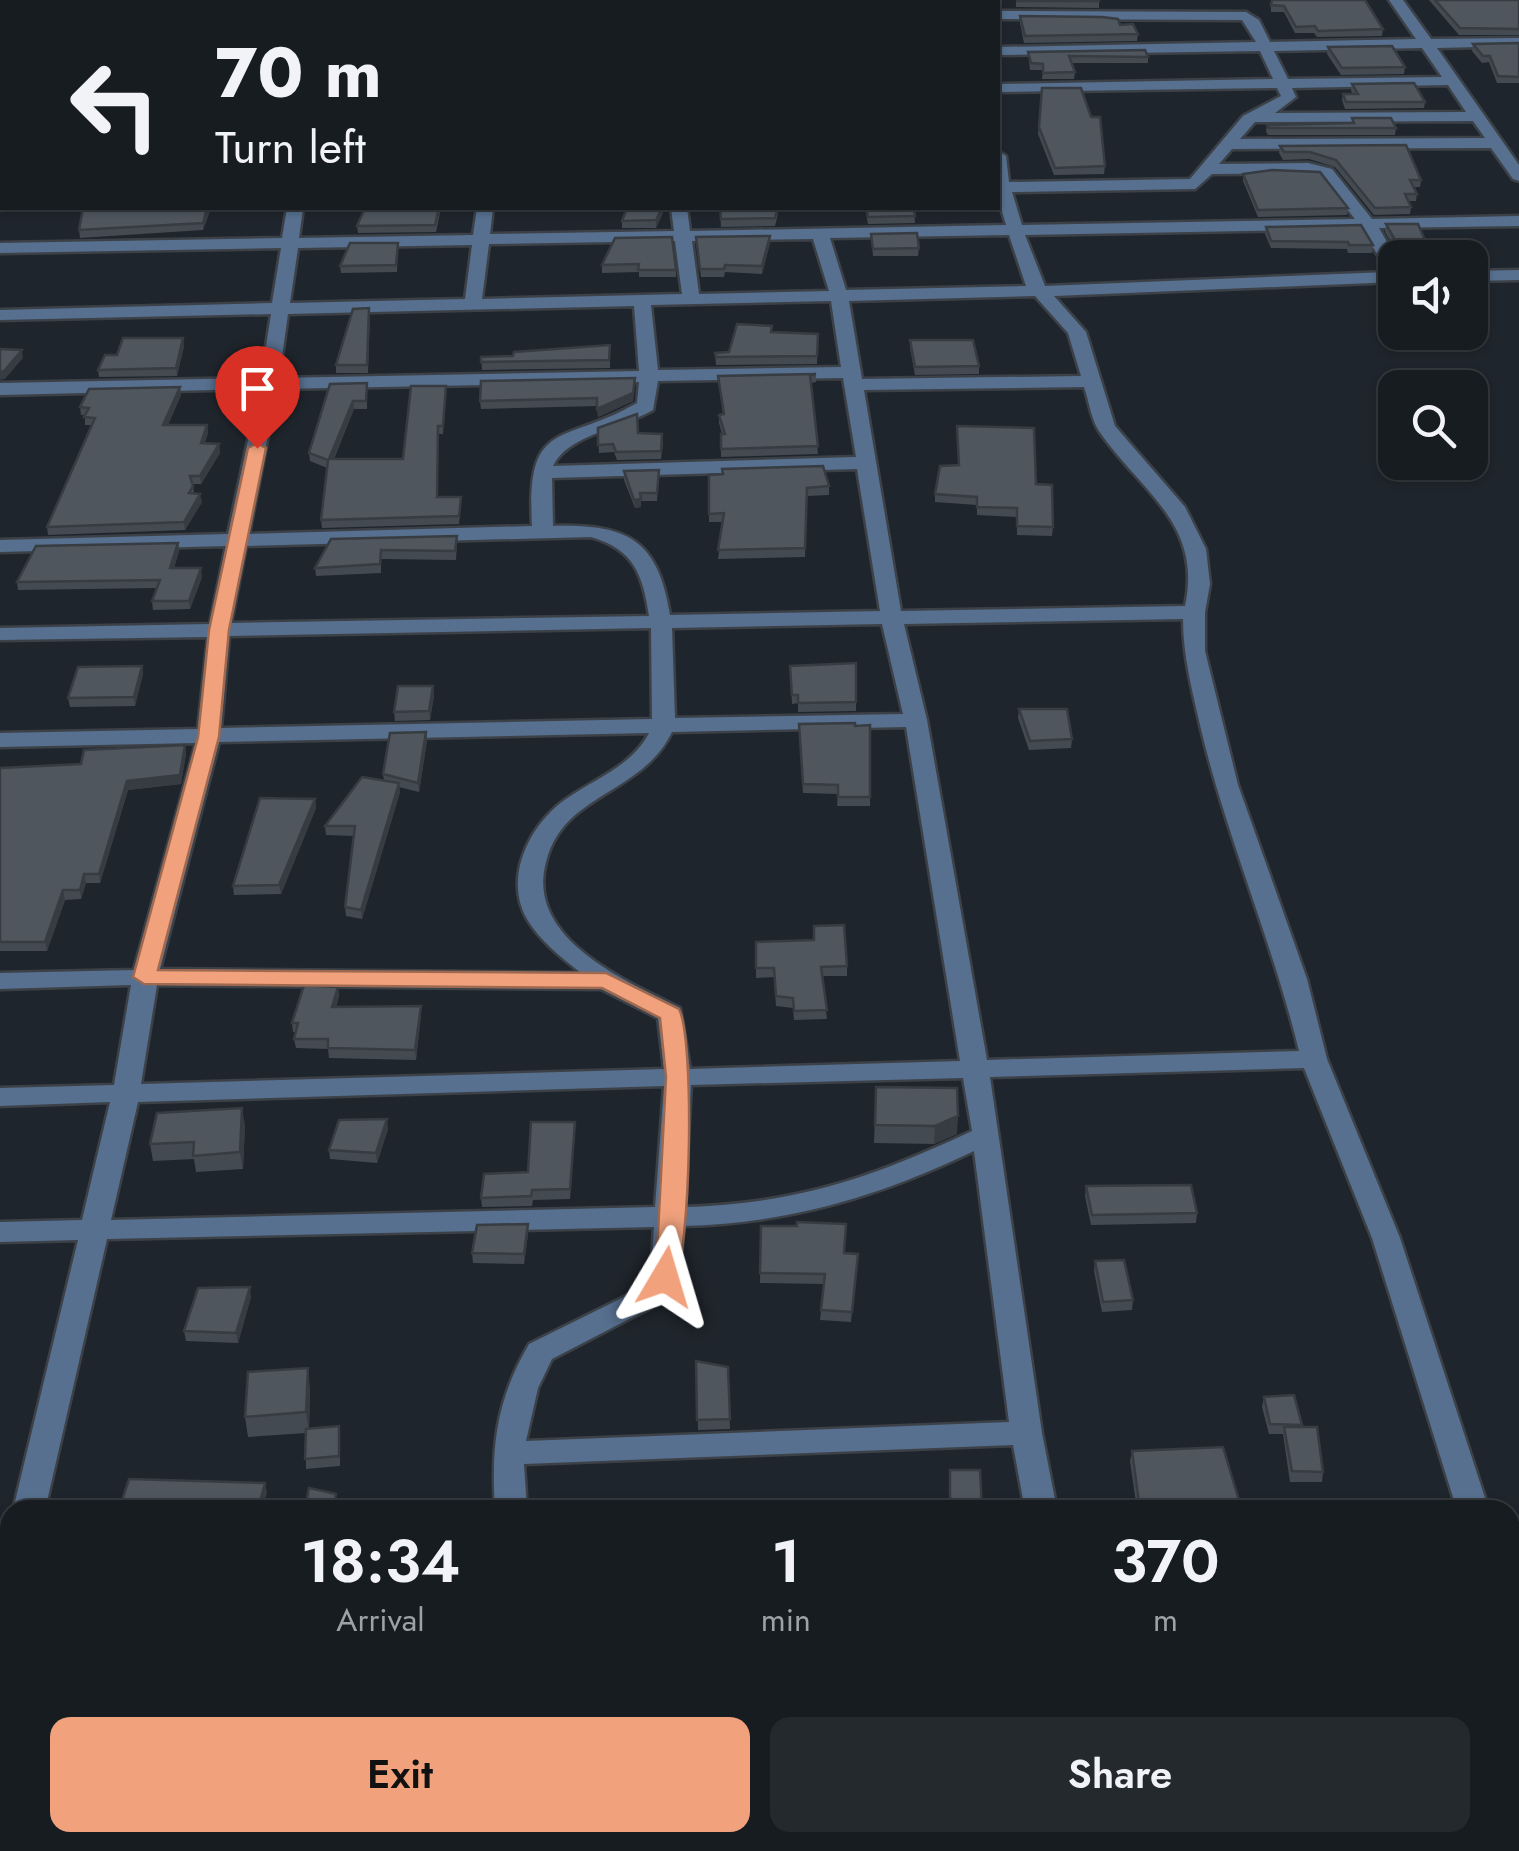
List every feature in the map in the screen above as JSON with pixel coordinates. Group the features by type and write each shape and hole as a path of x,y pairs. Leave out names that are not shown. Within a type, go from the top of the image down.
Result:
{"street":[{"path":"1396,0 1519,176"},
{"path":"1000,15 1186,7 1246,16 1266,46 1289,97 1279,106 1248,118 1224,144 1198,183 1197,205"},
{"path":"1000,51 1519,42"},
{"path":"1000,88 1449,81"},
{"path":"1248,118 1475,116"},
{"path":"1224,144 1496,142"},
{"path":"1208,169 1319,169 1329,175 1378,243"},
{"path":"1470,1500 1386,1238 1314,1059 1294,979 1226,784 1194,651 1194,612 1200,584 1196,550 1178,511 1106,427 1077,332 1026,270 1000,187 1367,223 1519,221"},
{"path":"0,248 1015,230 1197,205"},
{"path":"31,1500 126,1094 144,977 208,737 219,630 269,385 295,210"},
{"path":"473,305 485,210"},
{"path":"679,210 691,300"},
{"path":"820,234 839,296 892,616 916,720 986,1135 1038,1500"},
{"path":"0,315 1041,291 1378,275"},
{"path":"1488,276 1519,275"},
{"path":"543,533 540,504 546,453 562,438 634,415 646,406 648,377 642,301"},
{"path":"0,390 648,377 1090,381"},
{"path":"544,472 867,463"},
{"path":"0,546 591,532 609,535 646,561 662,620 663,727 649,751 633,766 570,807 545,831 534,856 530,889 539,917 606,980 671,1014 678,1077 665,1277 648,1298 540,1352 522,1388 507,1453 510,1500"},
{"path":"0,634 1194,612"},
{"path":"0,740 916,720"},
{"path":"0,981 144,977 606,980"},
{"path":"0,1097 1314,1059"},
{"path":"0,1232 791,1210 882,1180 986,1135"},
{"path":"507,1453 1026,1434"}],"building":[{"path":"1099,0 1099,1 1017,1"},
{"path":"1272,0 1365,0 1383,29 1318,31 1315,26 1296,27 1284,6 1271,5"},
{"path":"1435,0 1519,0 1519,29 1460,28"},
{"path":"1020,16 1118,19 1120,25 1133,24 1138,34 1025,36"},
{"path":"1519,43 1519,77 1498,76 1490,56 1483,56 1473,44"},
{"path":"1392,46 1405,67 1342,68 1328,47"},
{"path":"1145,50 1148,57 1069,56 1075,72 1043,73 1043,64 1031,63 1028,52"},
{"path":"1414,83 1425,102 1346,102 1343,94 1358,94 1352,84"},
{"path":"1042,88 1081,88 1091,117 1100,117 1105,166 1055,168 1039,127"},
{"path":"1352,118 1391,118 1396,128 1267,125 1354,123"},
{"path":"1406,145 1421,180 1410,180 1417,194 1405,194 1411,207 1375,208 1336,160 1310,152 1284,152 1280,146"},
{"path":"1272,170 1320,172 1348,208 1258,210 1243,174"},
{"path":"83,210 206,210 203,223 79,230"},
{"path":"364,210 439,210 435,225 357,226"},
{"path":"626,210 661,210 656,220 622,221"},
{"path":"720,210 777,210 775,218 721,219"},
{"path":"866,210 914,210 915,216 868,217"},
{"path":"1386,224 1418,224 1425,240 1395,240"},
{"path":"1361,225 1373,245 1271,241 1266,227"},
{"path":"917,233 919,248 873,249 871,234"},
{"path":"770,236 762,266 700,269 696,237"},
{"path":"672,237 676,270 638,270 639,264 602,265 615,238"},
{"path":"350,243 398,243 396,265 340,266"},
{"path":"369,308 367,365 336,365 353,309"},
{"path":"737,324 772,326 771,332 818,334 817,356 716,357 715,353 729,352"},
{"path":"123,338 183,338 176,368 98,370 105,355 117,355"},
{"path":"910,340 973,340 979,366 915,367"},
{"path":"610,345 609,360 481,362 481,357 513,356 514,352"},
{"path":"0,349 22,350 0,372"},
{"path":"816,374 810,375 818,446 721,449 721,434 725,434 719,415 724,414 718,376"},
{"path":"635,378 633,393 597,409 597,398 480,401 481,381"},
{"path":"367,383 366,401 353,401 329,459 403,459 411,386 446,386 443,426 438,426 437,497 461,497 459,516 321,520 328,460 309,453 330,384"},
{"path":"180,387 163,425 207,425 201,443 219,444 200,476 190,476 193,486 189,493 200,494 184,522 47,527 95,418 84,417 89,408 80,407 89,389"},
{"path":"637,414 638,433 662,434 661,451 616,452 613,444 598,445 598,428"},
{"path":"957,426 1034,428 1036,484 1052,485 1053,527 1017,526 1017,508 977,507 977,497 935,494 940,466 959,465"},
{"path":"823,466 829,486 807,488 805,548 718,550 724,513 709,514 709,475 723,474 722,469"},
{"path":"659,470 657,493 640,493 641,499 634,500 624,471"},
{"path":"457,536 455,551 381,550 380,564 315,568 331,539"},
{"path":"178,543 170,568 201,568 189,601 152,601 160,580 17,582 36,546"},
{"path":"856,663 856,702 798,703 798,695 792,695 790,666"},
{"path":"142,666 134,697 68,698 78,667"},
{"path":"398,686 433,686 429,711 394,712"},
{"path":"1019,709 1067,709 1072,739 1030,741"},
{"path":"799,724 870,725 870,797 838,797 838,785 803,784"},
{"path":"426,732 418,783 383,774 390,733"},
{"path":"185,745 180,775 127,781 99,874 84,874 80,890 63,890 45,942 0,942 0,768 81,764 84,750"},
{"path":"362,777 399,783 361,910 345,907 355,826 325,826"},
{"path":"260,798 315,799 279,885 233,886"},
{"path":"844,925 847,966 821,967 827,1010 794,1011 793,998 776,996 774,968 756,968 756,942 814,940 814,926"},
{"path":"304,985 338,987 332,1007 421,1006 415,1050 328,1048 328,1039 294,1039 298,1023 292,1023"},
{"path":"876,1087 957,1088 958,1116 935,1126 875,1125"},
{"path":"242,1108 240,1152 193,1156 194,1142 150,1144 157,1113"},
{"path":"387,1119 376,1153 329,1150 339,1120"},
{"path":"531,1122 575,1122 570,1189 532,1190 531,1196 481,1198 484,1174 528,1172"},
{"path":"1191,1185 1197,1213 1092,1215 1086,1186"},
{"path":"797,1222 846,1224 844,1253 858,1254 852,1312 821,1310 825,1274 760,1273 761,1226 797,1226"},
{"path":"528,1224 524,1254 472,1253 477,1225"},
{"path":"1124,1260 1133,1300 1103,1302 1095,1261"},
{"path":"250,1287 236,1333 184,1331 198,1288"},
{"path":"696,1361 728,1367 730,1419 697,1420"},
{"path":"308,1368 306,1412 245,1417 248,1372"},
{"path":"1294,1395 1302,1425 1270,1424 1264,1397"},
{"path":"339,1426 339,1456 305,1459 306,1429"},
{"path":"1284,1427 1317,1427 1323,1472 1292,1471"},
{"path":"1223,1447 1239,1500 1139,1500 1132,1451"},
{"path":"950,1470 980,1470 982,1500 950,1500"},
{"path":"129,1479 265,1483 261,1500 122,1500"},
{"path":"309,1488 336,1494 335,1500 307,1500"}],"route":[{"path":"257,448 219,630 208,737 144,977 606,980 671,1014 678,1077 670,1252 665,1277"}]}
